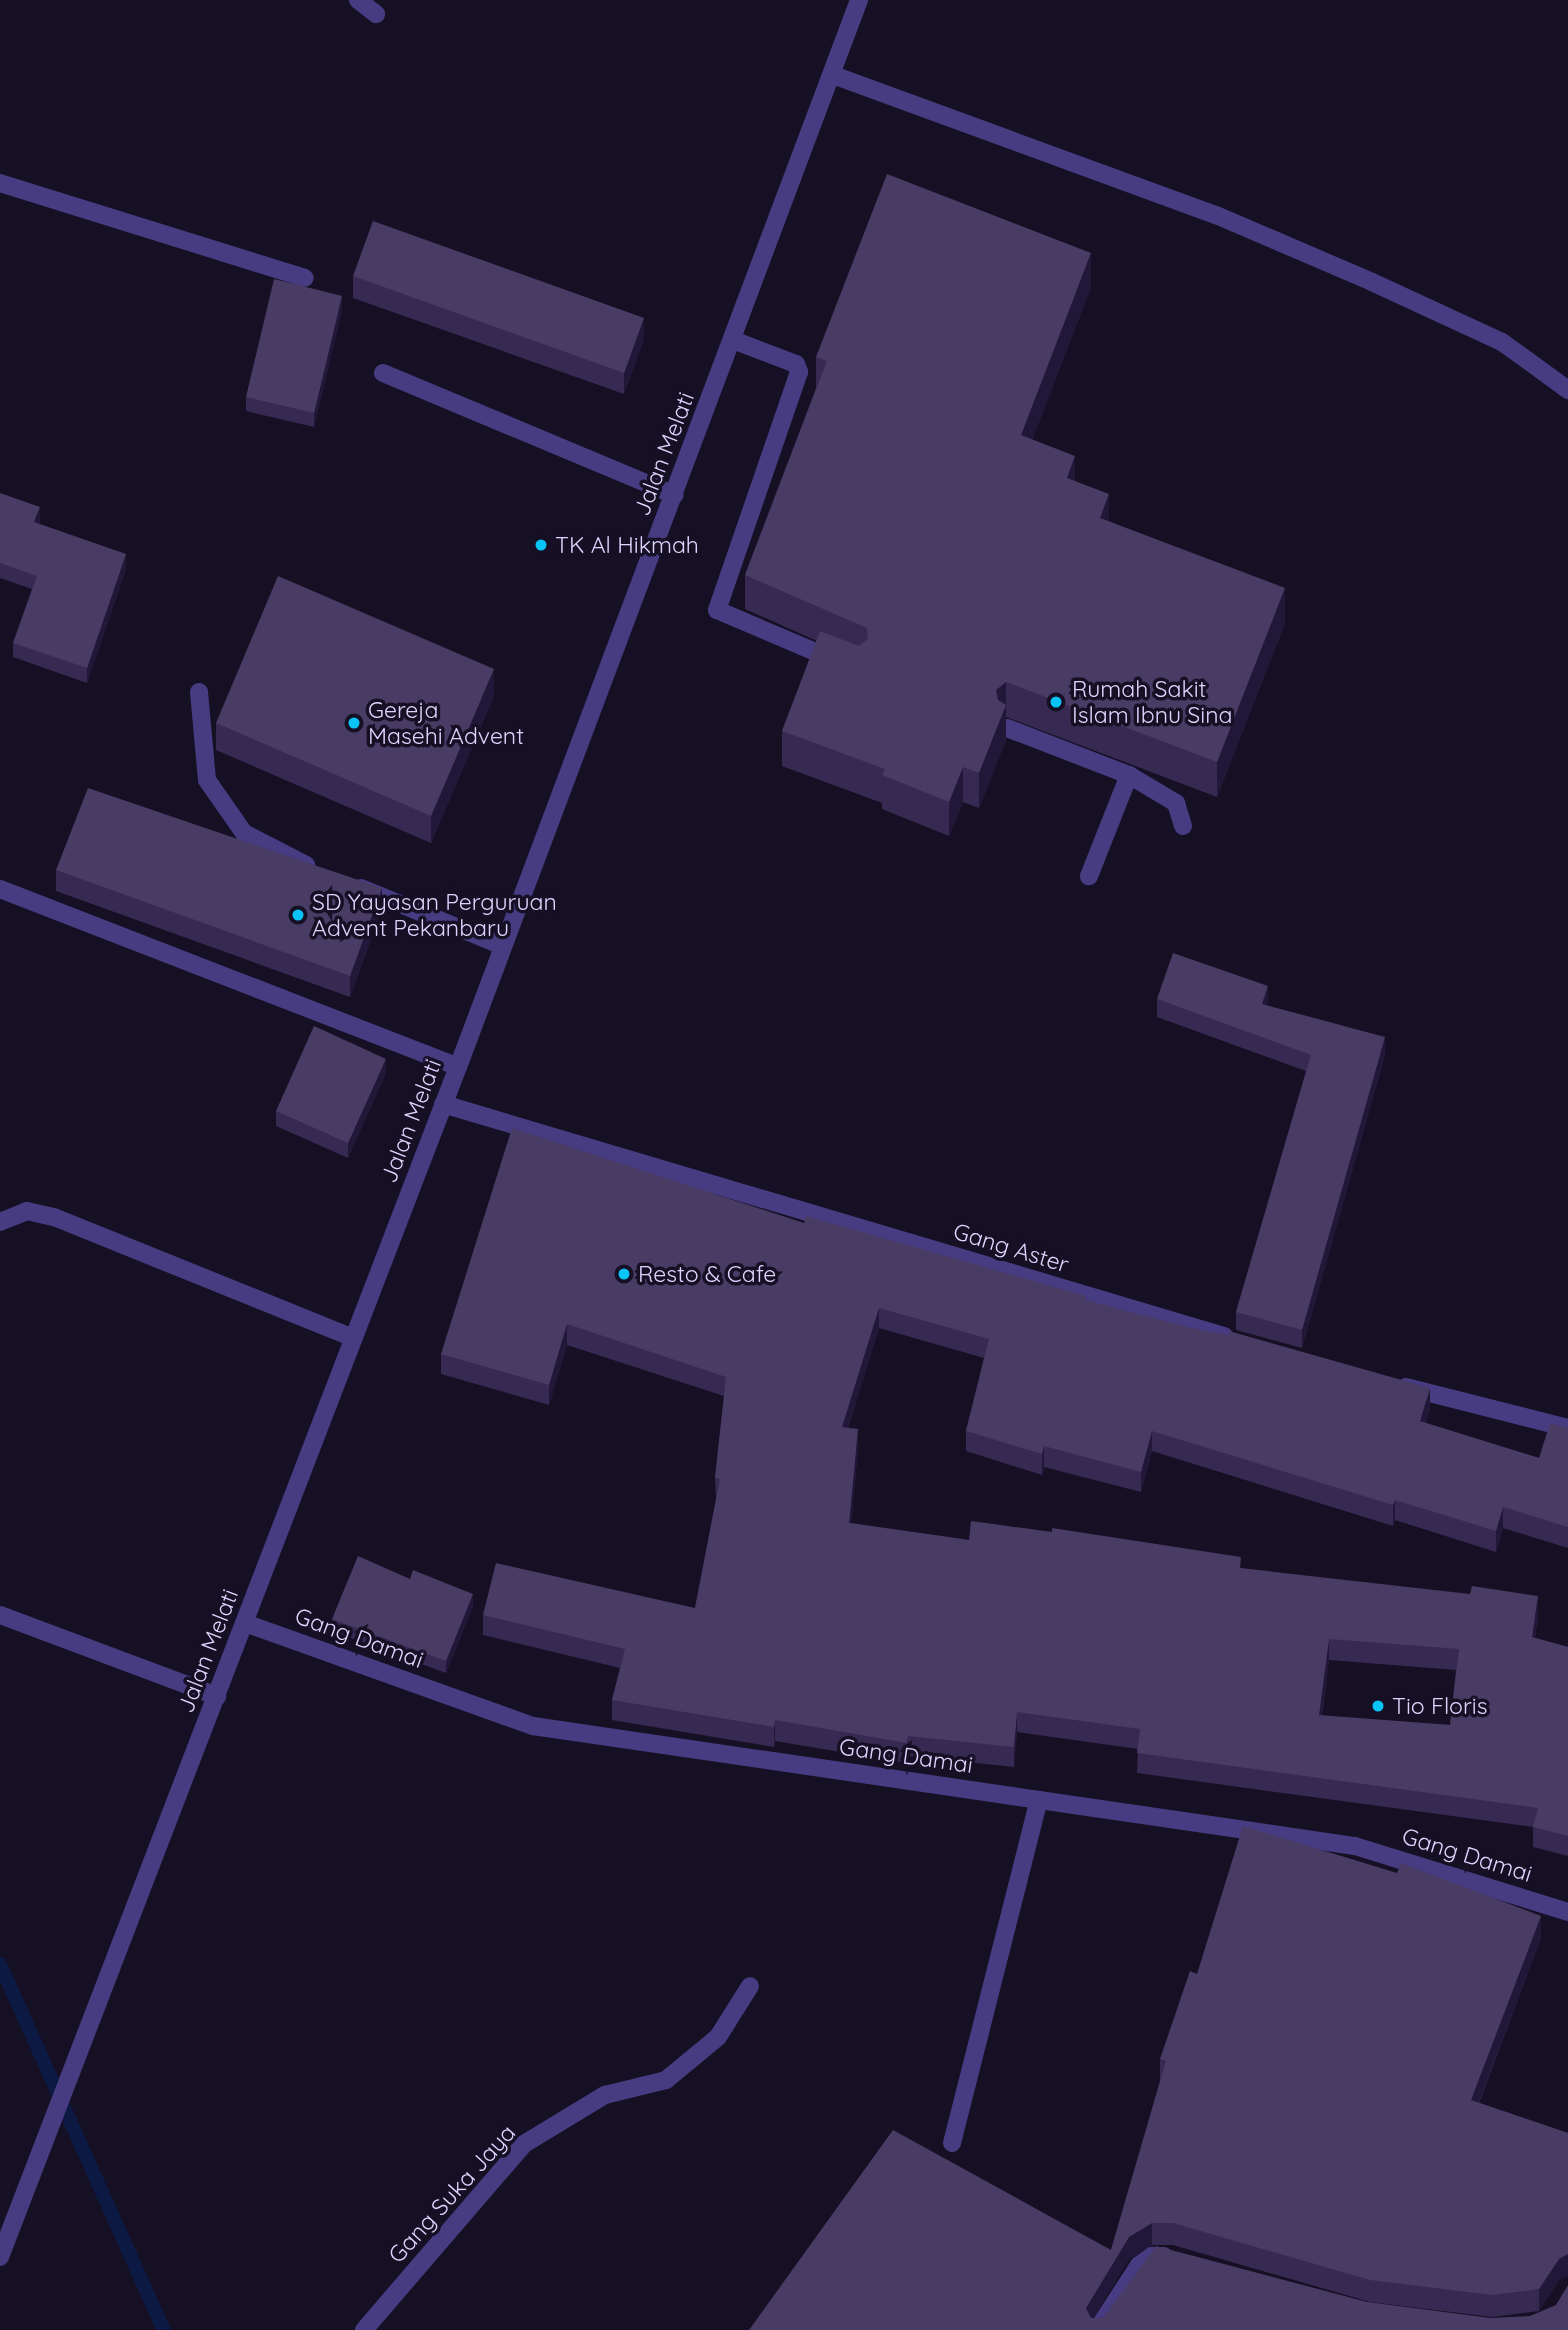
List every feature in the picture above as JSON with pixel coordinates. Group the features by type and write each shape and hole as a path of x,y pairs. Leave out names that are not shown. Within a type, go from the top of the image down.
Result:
{"street":[{"path":"358,0 376,14"},
{"name":"Jalan Melati","path":"0,2257 80,2059 458,1067 859,0"},
{"path":"833,75 1216,215 1502,342 1568,390"},
{"path":"0,183 305,278"},
{"path":"733,340 796,364 799,372 717,610 846,664"},
{"path":"383,373 675,495"},
{"path":"199,692 207,780 244,833 318,870"},
{"path":"1007,728 1129,775 1177,803 1183,826"},
{"path":"1089,876 1129,775"},
{"path":"343,880 503,946"},
{"path":"0,889 458,1067"},
{"name":"Gang Aster","path":"443,1104 1241,1341"},
{"path":"0,1222 27,1211 54,1217 354,1338"},
{"path":"1394,1384 1568,1428"},
{"path":"0,1615 217,1696"},
{"name":"Gang Damai","path":"245,1623 534,1726 1355,1846 1568,1912"},
{"path":"952,2144 1039,1800"},
{"name":"Gang Suka Jaya","path":"364,2330 524,2144 606,2095 666,2080 718,2038 750,1986"},
{"path":"1097,2330 1139,2266 1152,2256 1183,2260"}],"building":[{"path":"887,174 1091,253 1021,435 1075,456 1067,478 1109,494 1100,518 1285,588 1217,762 1006,682 996,690 998,700 1006,705 979,773 963,767 949,802 882,775 885,769 782,731 820,631 859,646 868,639 867,628 745,575 827,361 816,357"},
{"path":"373,221 644,318 624,373 353,276"},
{"path":"274,279 342,296 314,413 246,397"},
{"path":"0,493 40,507 34,522 126,554 87,668 13,643 37,576 0,563"},
{"name":"Gereja Masehi Advent","path":"278,576 494,669 431,816 216,723"},
{"path":"88,788 382,888 350,976 56,870"},
{"path":"1173,953 1268,986 1262,1004 1385,1037 1302,1330 1236,1312 1311,1055 1157,999"},
{"path":"314,1026 386,1059 348,1143 276,1111"},
{"path":"512,1128 804,1223 806,1216 1086,1296 1085,1300 1196,1329 1228,1335 1229,1331 1430,1388 1420,1421 1539,1458 1550,1423 1568,1428 1568,1527 1503,1507 1496,1531 1395,1500 1393,1505 1152,1431 1141,1472 1044,1446 1042,1454 966,1431 989,1339 879,1308 842,1427 858,1429 849,1523 969,1540 971,1521 1052,1532 1052,1528 1241,1557 1240,1568 1470,1594 1472,1586 1538,1596 1532,1637 1568,1647 1568,1836 1533,1827 1538,1808 1137,1753 1140,1729 1017,1712 1014,1747 908,1736 907,1743 775,1720 774,1727 612,1700 625,1649 483,1615 496,1563 695,1608 720,1479 715,1478 726,1377 567,1324 549,1385 441,1354","holes":["1329,1639 1459,1649 1450,1725 1319,1715"]},
{"path":"358,1556 410,1579 413,1570 473,1594 446,1661 332,1619"},
{"path":"1243,1826 1397,1873 1401,1863 1541,1916 1471,2100 1568,2133 1568,2254 1559,2259 1539,2289 1492,2295 1370,2280 1173,2223 1152,2223 1129,2237 1086,2308 1091,2318 1103,2318 1156,2246 1367,2302 1491,2318 1530,2316 1556,2305 1568,2285 1568,2330 749,2330 893,2130 1111,2250 1166,2061 1160,2059 1190,1971 1197,1974"}],"waterway":[{"path":"0,1964 164,2330"}],"place":[{"name":"TK Al Hikmah","path":"541,545"},
{"name":"Rumah Sakit Islam Ibnu Sina","path":"1056,702"},
{"name":"Gereja Masehi Advent","path":"354,723"},
{"name":"SD Yayasan Perguruan Advent Pekanbaru","path":"298,915"},
{"name":"Resto & Cafe","path":"624,1274"},
{"name":"Tio Floris","path":"1378,1706"}]}
